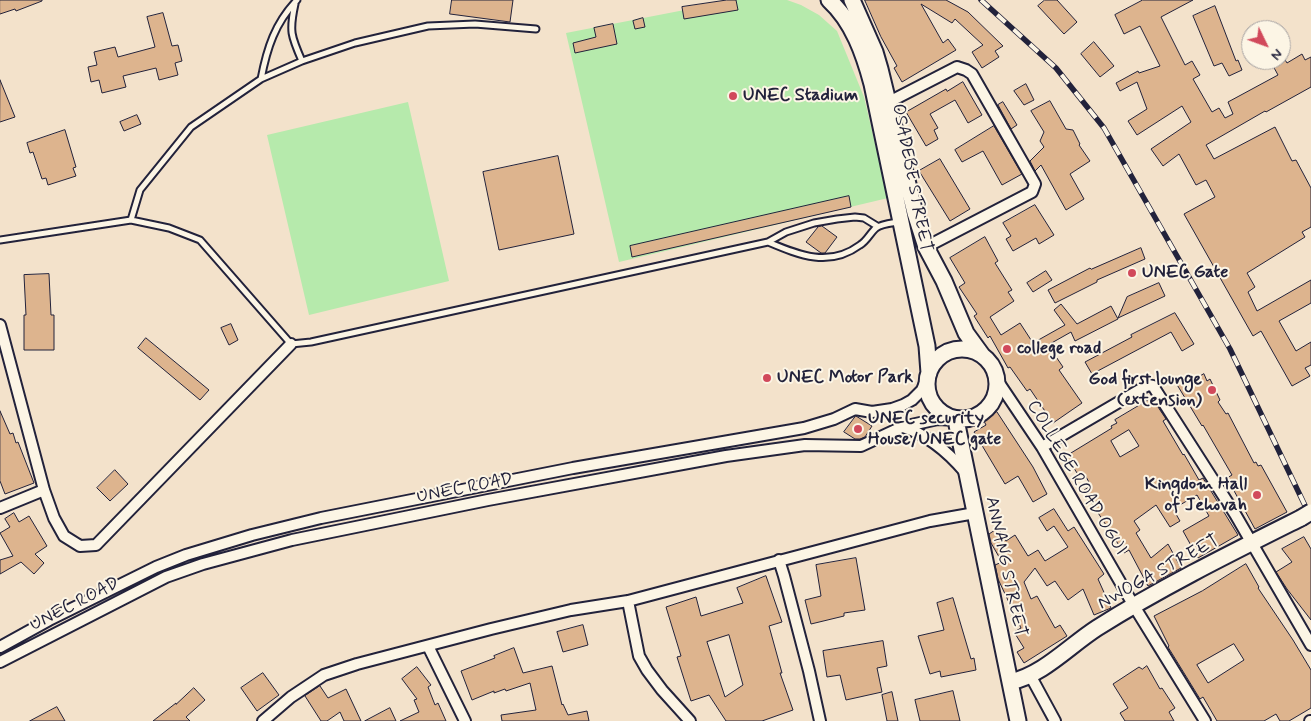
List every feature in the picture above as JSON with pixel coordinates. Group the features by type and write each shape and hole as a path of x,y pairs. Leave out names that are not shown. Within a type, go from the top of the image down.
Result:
{"main road":[{"name":"OSADEBE STREET","path":"829,0 840,12 854,34 866,62 872,84 927,346 929,373"},
{"name":"OSADEBE STREET","path":"852,0 875,52 915,214 926,247 944,281 966,333 982,355"},
{"path":"967,350 982,355 990,362 997,380 994,399 988,408 970,418 956,420 941,412 933,404 927,384 929,373 934,364 941,356 951,351 967,350"},
{"name":"ANNANG STREET","path":"956,420 1018,721"},
{"name":"NWOGA STREET","path":"1010,682 1030,675 1096,629 1134,606 1306,515"}],"street":[{"name":"OSADEBE STREET","path":"888,102 957,66 966,70 972,74 1035,184 1032,192 926,247"},
{"path":"0,326 44,490 54,518 64,536 80,546 96,545 291,344"},
{"name":"UNEC ROAD","path":"0,647 129,580 186,555 321,518 573,468 804,428 834,419 855,409 872,412 892,409 912,400 922,390 929,373"},
{"name":"COLLEGE ROAD OGUI","path":"997,380 1042,447 1134,606 1205,721"},
{"path":"1042,447 1148,385 1153,386 1252,542 1311,645"},
{"name":"UNEC ROAD","path":"0,662 166,577 203,564 292,540 726,456 805,445 861,446 902,427 938,419 956,420"},
{"path":"902,427 937,445 966,473"},
{"path":"573,468 574,484"},
{"path":"0,508 44,490"},
{"path":"263,721 291,697 324,675 357,664 570,610 628,601 930,521 974,513"},
{"path":"779,560 809,671 820,721"},
{"path":"628,601 638,656 662,690 690,721"},
{"path":"428,646 465,721"},
{"path":"1030,675 1055,721"}],"lane":[{"path":"296,1 290,24 294,42 302,61"},
{"path":"261,79 267,50 275,31 296,1"},
{"path":"131,220 140,190 191,127 261,79 302,61 355,43 428,26 475,24 536,29"},
{"path":"0,240 131,220 169,228 200,240 291,344 311,342 768,242 786,232 814,223 855,217 864,218 877,226"},
{"path":"768,242 806,257 823,258 842,255 860,246 877,226 900,221"}],"green space":[{"path":"736,0 787,0 819,15 837,31 864,97 888,198 619,262 566,33"},
{"path":"408,102 449,281 309,315 267,135"}],"building":[{"path":"0,0 42,1 16,11 15,9 0,14"},
{"path":"452,0 513,0 510,22 450,14"},
{"path":"736,0 738,10 684,19 682,7"},
{"path":"865,0 946,0 968,12 1003,46 995,51 999,57 982,68 972,52 983,45 955,19 952,23 921,4 943,43 948,39 956,50 902,82 894,68 897,66 881,37"},
{"path":"1045,0 1057,0 1077,22 1064,34 1038,6"},
{"path":"1143,0 1193,0 1161,17 1185,65 1192,61 1200,75 1193,79 1212,112 1219,108 1225,118 1233,114 1228,102 1278,75 1275,70 1291,70 1291,61 1302,54 1305,60 1311,57 1311,87 1206,145 1214,159 1275,127 1292,161 1296,160 1311,188 1311,227 1302,232 1305,237 1247,273 1255,287 1248,292 1257,311 1311,280 1311,303 1279,321 1296,351 1311,342 1311,365 1305,368 1310,376 1292,386 1261,331 1253,336 1184,214 1215,197 1206,180 1196,185 1179,154 1163,166 1151,149 1191,122 1182,106 1137,135 1128,121 1147,109 1137,82 1120,91 1116,83 1138,71 1139,73 1160,66 1140,26 1124,34 1115,15"},
{"path":"1215,6 1236,61 1238,60 1242,70 1229,76 1222,63 1214,66 1193,16"},
{"path":"163,13 172,46 178,45 182,61 175,63 178,75 159,80 156,68 123,76 126,87 102,93 99,80 91,82 88,67 97,65 94,52 115,47 118,57 155,47 147,17"},
{"path":"643,18 645,27 635,29 633,21"},
{"path":"613,24 617,44 575,53 573,43 596,37 594,28"},
{"path":"1094,42 1114,66 1100,77 1081,54"},
{"path":"0,80 15,117 0,122"},
{"path":"963,82 982,115 968,123 955,100 930,114 938,128 934,130 938,139 926,146 906,112 946,89 947,91"},
{"path":"1026,84 1034,100 1024,105 1014,91"},
{"path":"1050,101 1066,129 1073,130 1079,145 1090,161 1070,174 1084,199 1066,210 1041,165 1035,171 1030,161 1044,147 1040,141 1044,132 1031,111"},
{"path":"1003,102 1017,125 1011,129 998,105"},
{"path":"137,115 141,124 124,131 120,122"},
{"path":"994,126 1022,174 1002,185 983,151 962,162 955,150"},
{"path":"65,130 76,167 73,168 76,176 48,185 46,178 42,179 33,152 30,153 27,143"},
{"path":"558,156 574,234 499,250 483,172"},
{"path":"940,159 970,209 950,221 919,171"},
{"path":"849,196 851,207 632,257 630,246"},
{"path":"1035,205 1054,235 1039,244 1036,238 1013,251 1006,239 1011,236 1003,223"},
{"path":"822,226 837,237 825,253 821,253 806,242 818,227"},
{"path":"985,237 998,261 995,263 1012,290 1008,292 1014,301 990,317 1001,335 1020,323 1033,343 1065,325 1054,310 1061,304 1077,324 1111,306 1118,319 1075,341 1071,332 1048,345 1063,367 1059,370 1082,403 1053,423 1030,389 1027,391 1010,367 1008,368 990,336 988,338 974,316 977,314 959,287 965,283 950,258"},
{"path":"1141,248 1145,259 1097,280 1097,282 1055,303 1048,290 1090,268"},
{"path":"1046,271 1052,280 1033,292 1027,283"},
{"path":"49,274 51,315 54,315 54,350 24,350 24,315 26,315 24,275"},
{"path":"1159,283 1165,296 1118,318 1127,297"},
{"path":"1175,313 1194,344 1182,351 1171,332 1092,374 1085,362 1132,337 1131,335"},
{"path":"231,324 238,340 229,345 221,328"},
{"path":"146,338 209,390 200,400 138,348"},
{"path":"1204,374 1207,381 1210,379 1220,400 1218,402 1226,414 1228,413 1254,463 1256,462 1258,466 1261,465 1287,512 1255,529 1227,478 1232,475 1176,383 1188,375 1191,381"},
{"path":"1152,398 1166,419 1163,421 1183,455 1199,480 1203,478 1238,535 1198,558 1183,531 1209,516 1197,495 1173,509 1180,521 1170,527 1156,505 1134,521 1140,530 1136,533 1151,558 1168,544 1181,568 1148,586 1129,550 1124,553 1084,490 1091,486 1084,473 1079,476 1066,456 1112,428 1111,426 1117,423 1115,420","holes":["1129,430 1139,446 1120,457 1111,441"]},
{"path":"0,411 10,434 13,433 16,443 18,442 34,483 5,494 0,481"},
{"path":"997,412 1033,467 1047,494 1033,502 1018,476 1005,484 974,432 986,425 984,421"},
{"name":"UNEC security House/UNEC gate","path":"856,416 872,426 865,437 860,439 855,439 844,432"},
{"path":"115,470 128,484 110,501 97,488"},
{"path":"1054,509 1068,531 1074,527 1104,574 1098,579 1111,608 1094,615 1083,589 1068,600 1055,581 1047,586 1035,568 1024,582 1031,599 1037,596 1055,628 1060,625 1067,636 1024,663 1017,652 1024,648 1014,632 1021,628 998,579 995,565 1002,562 991,543 989,534 998,528 1006,541 1015,535 1028,556 1038,550 1045,561 1068,547 1054,526 1047,531 1039,518"},
{"path":"14,513 19,522 29,516 47,546 35,554 44,563 34,574 21,562 0,574 0,560 13,556 0,533 10,527 5,519"},
{"path":"1304,537 1311,549 1311,620 1276,572 1292,562 1282,549"},
{"path":"856,558 865,610 844,613 844,616 811,624 805,600 821,596 816,565"},
{"path":"1246,564 1258,588 1311,670 1311,708 1289,721 1280,721 1276,714 1264,721 1217,721 1203,697 1200,699 1168,647 1154,616 1202,591","holes":["1234,644 1244,660 1208,683 1197,665"]},
{"path":"766,576 782,622 769,626 782,673 780,673 793,710 762,721 726,721 709,695 691,701 677,657 681,656 666,607 696,597 701,616 743,603 737,588","holes":["729,635 743,685 725,697 707,642"]},
{"path":"953,598 971,659 974,658 976,670 941,677 940,671 930,674 918,636 944,630 937,603"},
{"path":"583,625 588,645 563,652 557,632"},
{"path":"883,641 887,666 877,668 882,692 846,700 840,675 827,677 823,651"},
{"path":"514,648 523,673 552,666 562,705 568,715 587,711 589,721 502,721 501,715 536,710 530,683 506,691 505,689 494,693 494,691 472,700 461,671 495,658 494,656"},
{"path":"1147,666 1160,689 1162,688 1175,708 1169,712 1174,721 1125,721 1120,713 1128,708 1113,684 1139,667 1142,669"},
{"path":"417,667 431,685 428,687 435,705 438,703 446,721 400,721 419,712 414,700 417,699 402,679"},
{"path":"263,673 279,695 257,711 241,688"},
{"path":"320,686 328,698 346,689 361,721 344,721 340,712 327,721 321,721 305,696"},
{"path":"194,688 205,700 186,717 190,721 153,721 176,704"},
{"path":"953,691 960,721 920,721 915,700"},
{"path":"892,692 898,721 887,721 882,695"},
{"path":"57,707 65,721 30,721"},
{"path":"390,708 396,721 365,721"}],"railway":[{"path":"981,0 1056,68 1104,128 1230,349 1311,518"}],"place":[{"name":"UNEC Stadium","path":"733,96"},
{"name":"UNEC Gate","path":"1132,273"},
{"name":"college road","path":"1007,349"},
{"name":"UNEC Motor Park","path":"767,378"},
{"name":"God first lounge (extension)","path":"1212,390"},
{"name":"UNEC security House/UNEC gate","path":"858,429"},
{"name":"Kingdom Hall of Jehovah","path":"1257,495"}]}
